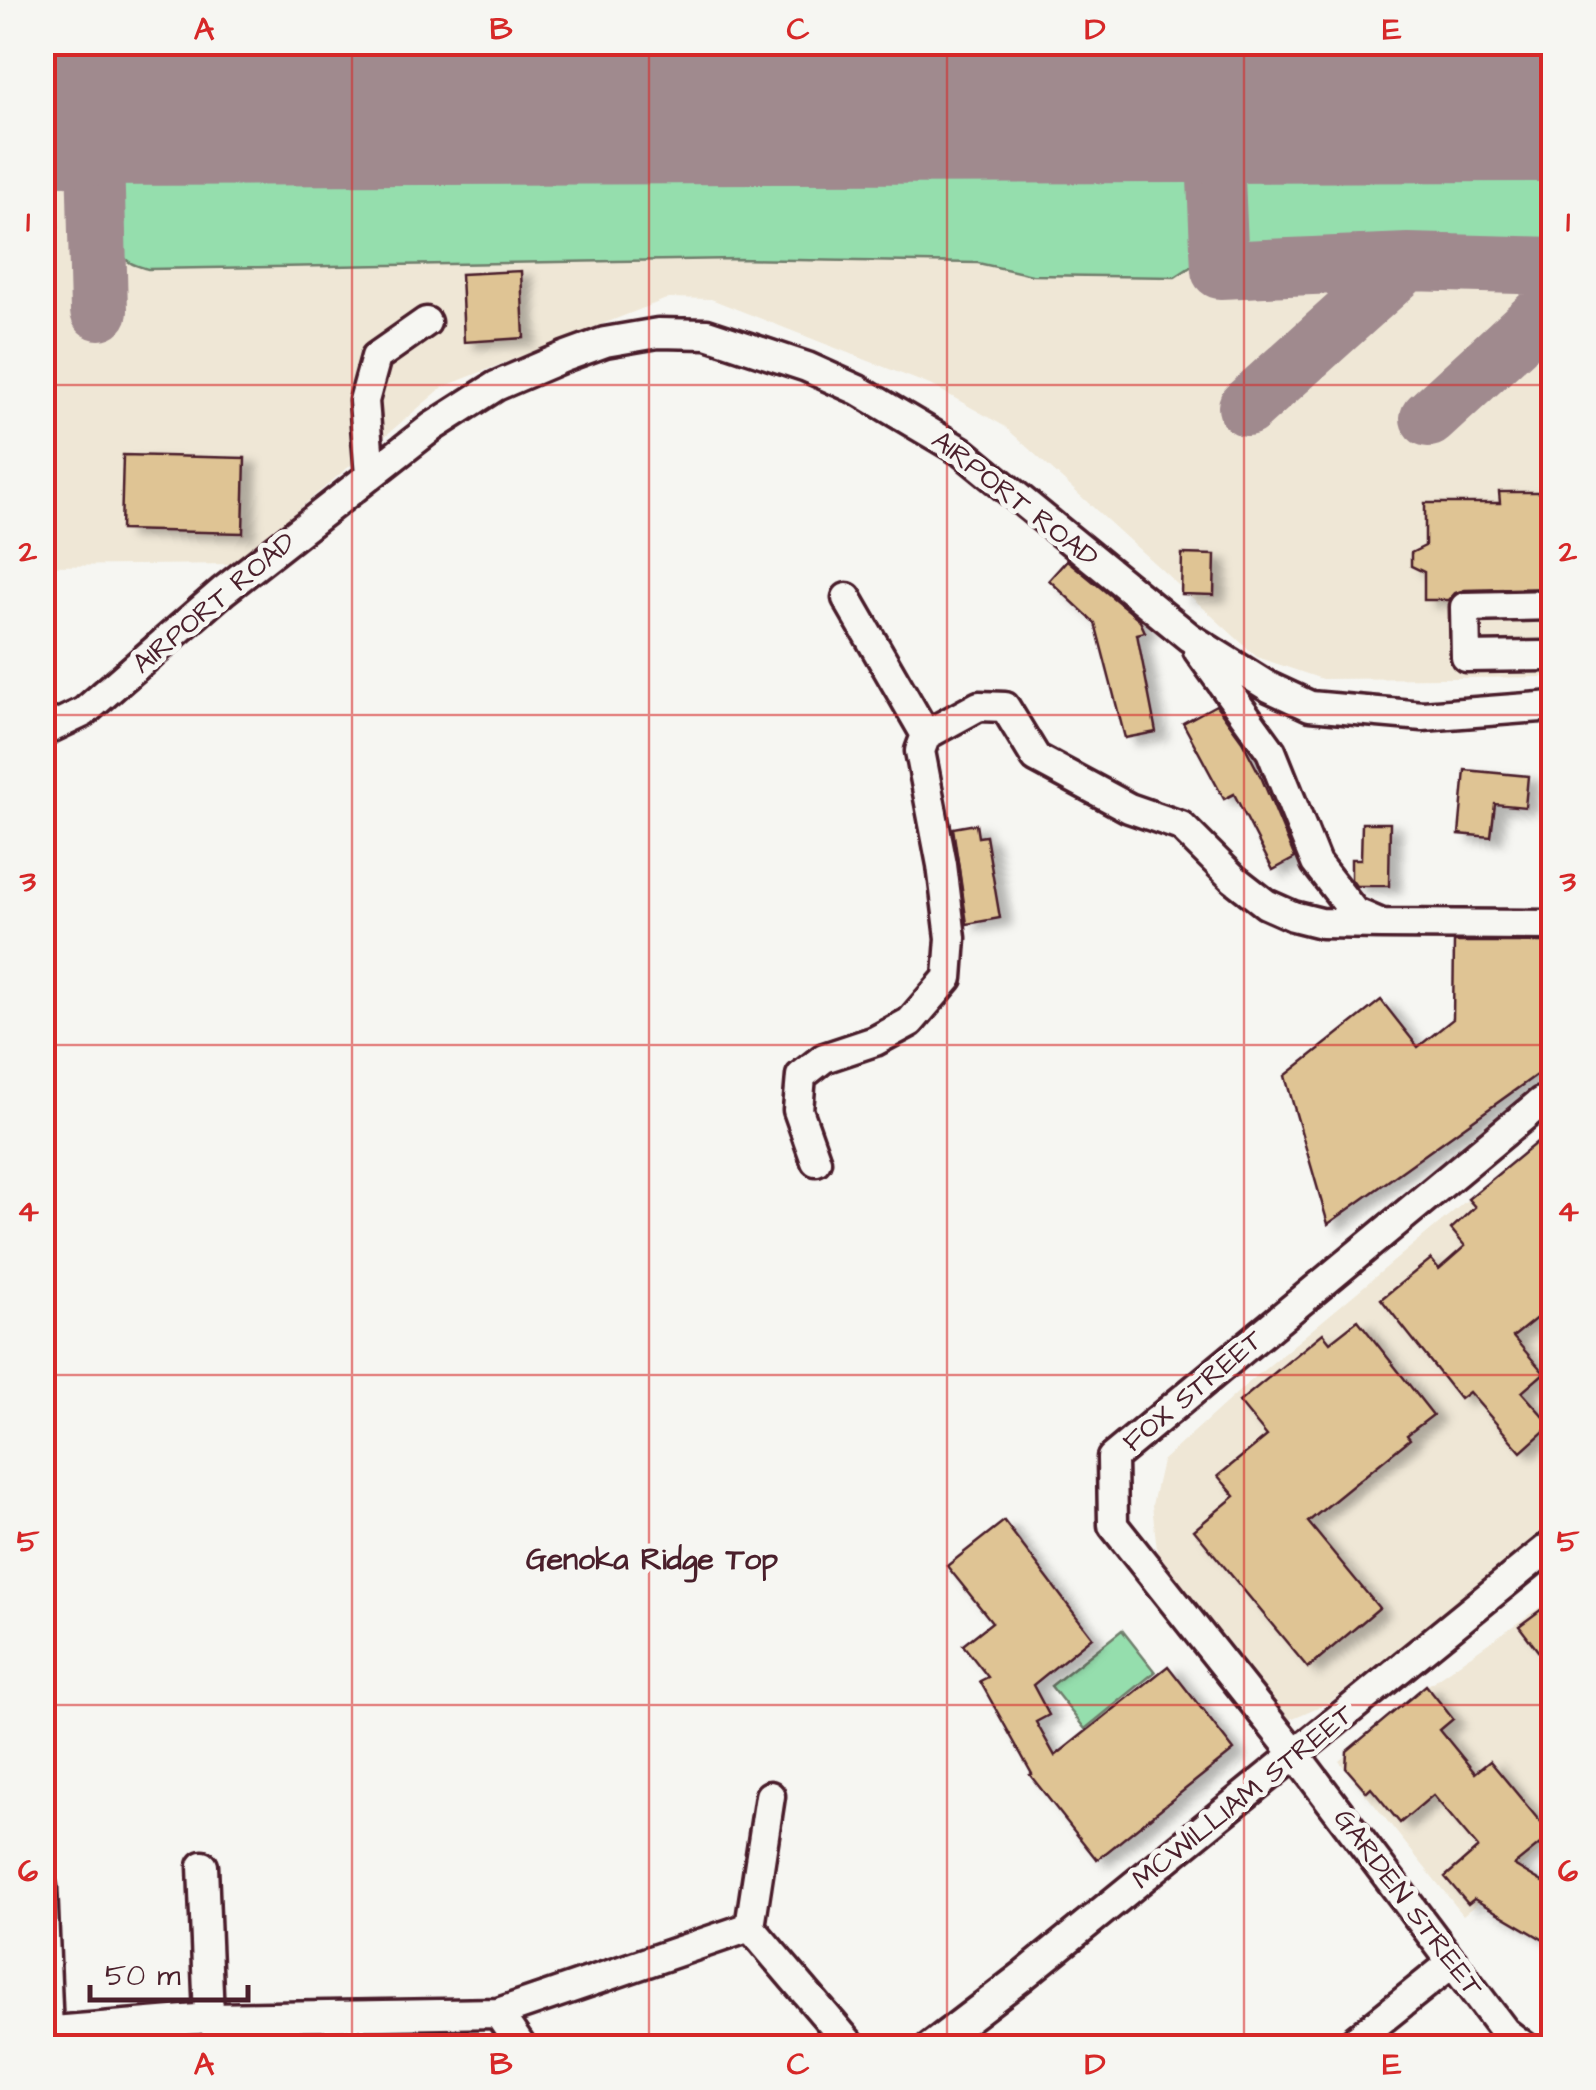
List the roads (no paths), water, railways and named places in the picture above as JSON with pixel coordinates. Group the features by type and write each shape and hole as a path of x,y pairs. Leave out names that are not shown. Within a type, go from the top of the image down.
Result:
{"street":[{"path":"370,475 364,401 376,356 426,322"},
{"name":"AIRPORT ROAD","path":"42,732 84,712 222,591 432,427 496,386 564,357 604,342 658,333 707,334 808,367 858,390 960,451 1189,637 1269,687 1310,706 1424,716 1554,706"},
{"path":"847,598 926,734"},
{"path":"1544,656 1466,657 1465,606 1554,606"},
{"path":"1189,637 1271,751 1298,823 1324,876 1354,912 1382,924"},
{"path":"816,1160 798,1110 801,1076 824,1058 874,1041 910,1022 948,978 951,938 942,865 920,751 926,734 979,706 1005,707 1036,758 1129,808 1181,826 1266,904 1294,916 1321,924 1554,925"},
{"name":"FOX STREET","path":"1295,1754 1112,1525 1112,1458 1541,1102 1554,1101"},
{"name":"MCWILLIAM STREET","path":"940,2044 1554,1543"},
{"name":"GARDEN STREET","path":"1295,1754 1505,2032 1526,2048"},
{"path":"770,1796 750,1926 853,2048"},
{"path":"203,1866 209,2018 229,2048"},
{"path":"42,1886 45,2032 209,2018 498,2012 750,1926"},
{"path":"1346,2048 1453,1962"},
{"path":"498,2012 522,2048"}],"district":[{"name":"Genoka Ridge Top","path":"652,1560"}]}
